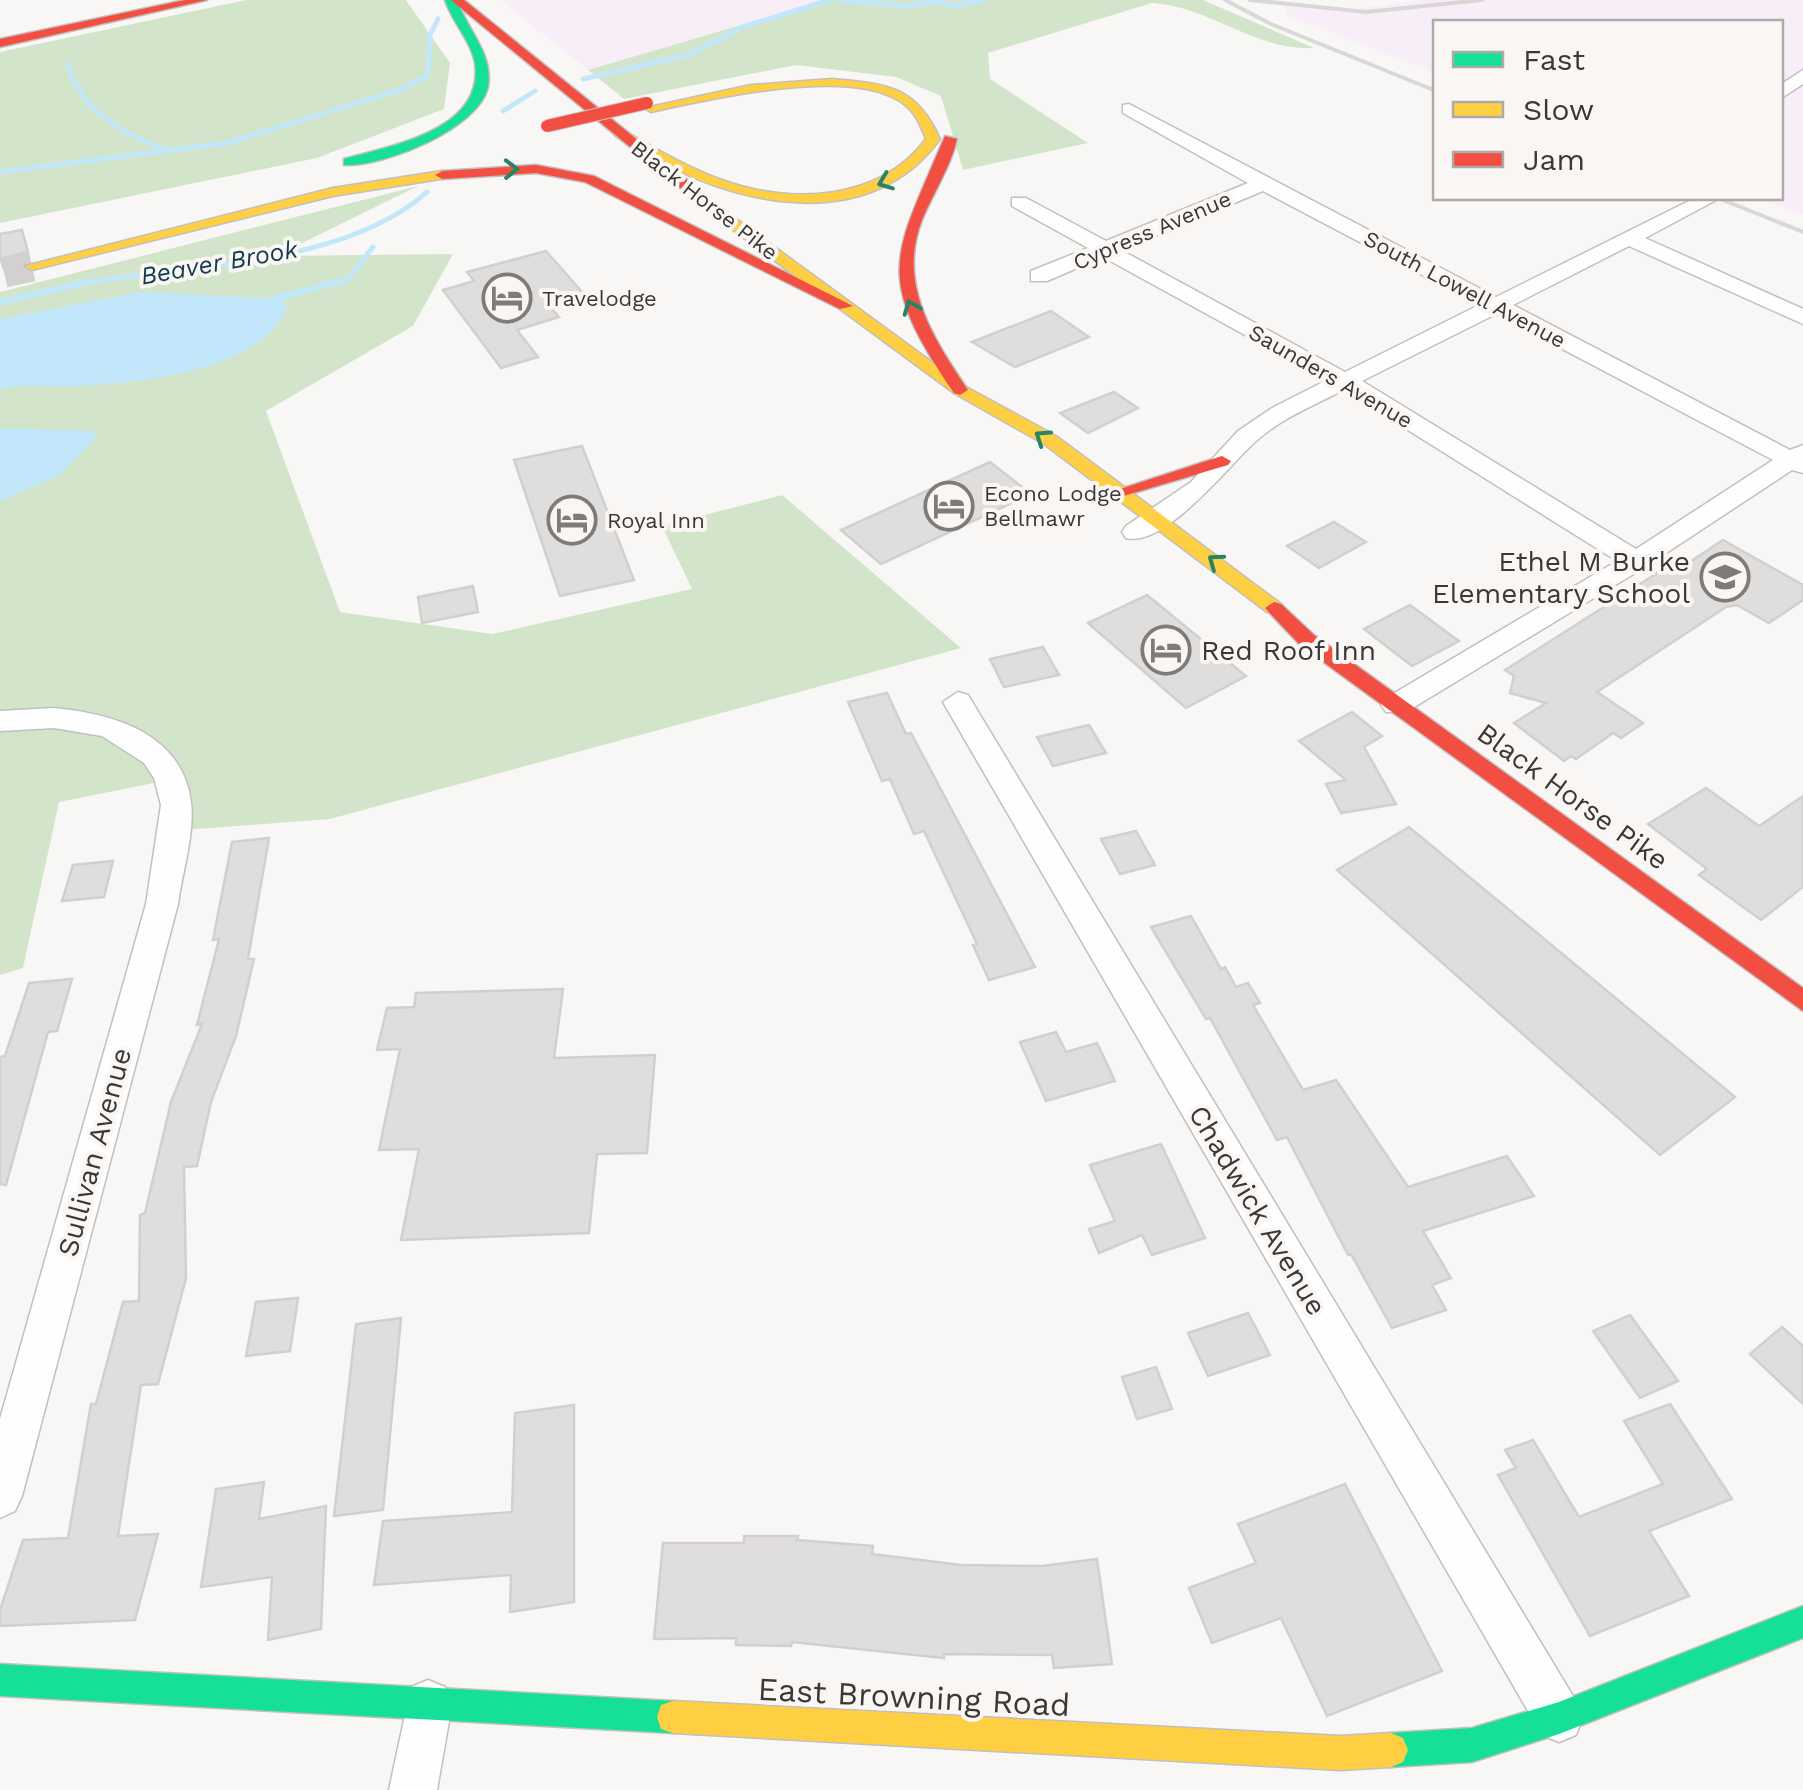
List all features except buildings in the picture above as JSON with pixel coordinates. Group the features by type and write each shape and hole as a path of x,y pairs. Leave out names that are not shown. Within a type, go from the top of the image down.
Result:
{"main road":[{"path":"0,21 108,0"},
{"path":"0,39 182,0"},
{"path":"0,39 201,0"},
{"path":"454,0 453,13 481,63 483,88 475,104 436,132 29,257 174,230 334,192 460,172 536,169 590,180 641,200 845,306"},
{"name":"Black Horse Pike","path":"454,0 621,135 845,306 960,390 998,405 1120,492 1146,526"},
{"path":"541,131 751,80 820,75 880,83 933,107 947,124 948,149 906,240 902,277 923,335 960,390"},
{"path":"621,135 730,188 794,197 854,192 889,181 916,166 933,140 930,123 909,104 846,84 754,86 649,106"},
{"path":"188,210 454,148"},
{"path":"174,230 261,200 479,148"},
{"name":"Black Horse Pike","path":"960,390 976,415 1273,604 1307,640 1396,706 1798,990"},
{"path":"1120,492 1222,461"},
{"name":"East Browning Road","path":"0,1680 1340,1753 1472,1745 1558,1718 1803,1622"}],"street":[{"path":"1783,92 1803,75"},
{"name":"South Lowell Avenue","path":"1129,109 1496,306 1799,459"},
{"name":"Cypress Avenue","path":"1039,276 1264,183"},
{"path":"1146,526 1200,487 1261,425 1706,200"},
{"name":"Saunders Avenue","path":"1019,202 1345,381 1636,562"},
{"path":"1630,239 1803,318"},
{"path":"1396,706 1799,459"},
{"name":"Chadwick Avenue","path":"958,702 1558,1718"},
{"name":"Sullivan Avenue","path":"0,721 54,716 93,722 134,736 155,756 175,790 176,805 162,904 0,1496"},
{"path":"413,1790 428,1704"}],"shaded area":[{"path":"826,0 588,70 501,1"},
{"path":"1423,0 1803,0 1803,215 1763,200 1783,200 1783,20 1433,20 1433,72 1286,15 1285,2 1350,9"}],"green space":[{"path":"246,0 406,0 450,63 444,109 317,158 0,223 0,52"},
{"path":"826,0 1203,0 1314,48 1272,43 1193,12 1152,3 988,53 990,79 1088,143 963,170 941,96 896,77 796,65 624,99 588,70"},
{"path":"418,186 276,256 453,254 413,326 266,411 340,612 492,634 692,589 662,526 782,495 961,648 330,819 171,831 174,779 59,802 23,968 0,975 0,292"}],"water":[{"path":"142,292 281,299 287,308 273,330 252,347 195,370 133,382 0,389 0,319"},
{"path":"0,428 92,431 97,437 60,475 0,501"}],"waterway":[{"name":"Beaver Brook","path":"583,79 688,55 743,27 829,0"},
{"path":"837,0 907,6 937,1 953,6 984,0"},
{"path":"0,172 227,143 400,90 428,75 430,35 438,19"},
{"path":"68,64 82,95 105,119 166,150"},
{"name":"Beaver Brook","path":"503,111 535,91"},
{"path":"74,285 306,249 351,236 392,217 427,192"},
{"path":"328,285 347,280 373,247"},
{"name":"Beaver Brook","path":"0,302 87,282"},
{"path":"266,301 337,282"}],"tunnel":[{"path":"4,272 32,266"}],"railway":[{"path":"1225,0 1271,24 1433,90"},
{"path":"1250,0 1366,12 1482,0"},
{"path":"1723,200 1803,232"}],"traffic: fast":[{"path":"349,162 438,133 473,105 481,86 481,64 451,0"},
{"path":"1391,1750 1472,1745 1559,1718 1803,1622"},
{"path":"0,1680 673,1717"}],"traffic: slow":[{"path":"621,135 718,183 785,198 843,195 871,188 896,177 917,161 933,139 920,111 899,95 868,86 792,84 651,108"},
{"path":"32,266 333,192 442,175"},
{"path":"723,216 960,390 1050,440 1274,608"},
{"path":"673,1717 1340,1753 1391,1750"}],"traffic: jam":[{"path":"0,43 201,0"},
{"path":"457,0 723,216"},
{"path":"547,126 647,103"},
{"path":"950,139 940,170 916,218 905,264 907,287 922,329 960,390"},
{"path":"442,175 536,169 589,179 845,306"},
{"path":"1120,492 1222,461"},
{"path":"1274,608 1307,640 1803,1001"}],"place":[{"name":"Travelodge","path":"507,298"},
{"name":"Econo Lodge Bellmawr","path":"949,506"},
{"name":"Royal Inn","path":"572,520"},
{"name":"Ethel M Burke Elementary School","path":"1725,577"},
{"name":"Red Roof Inn","path":"1166,650"}]}
